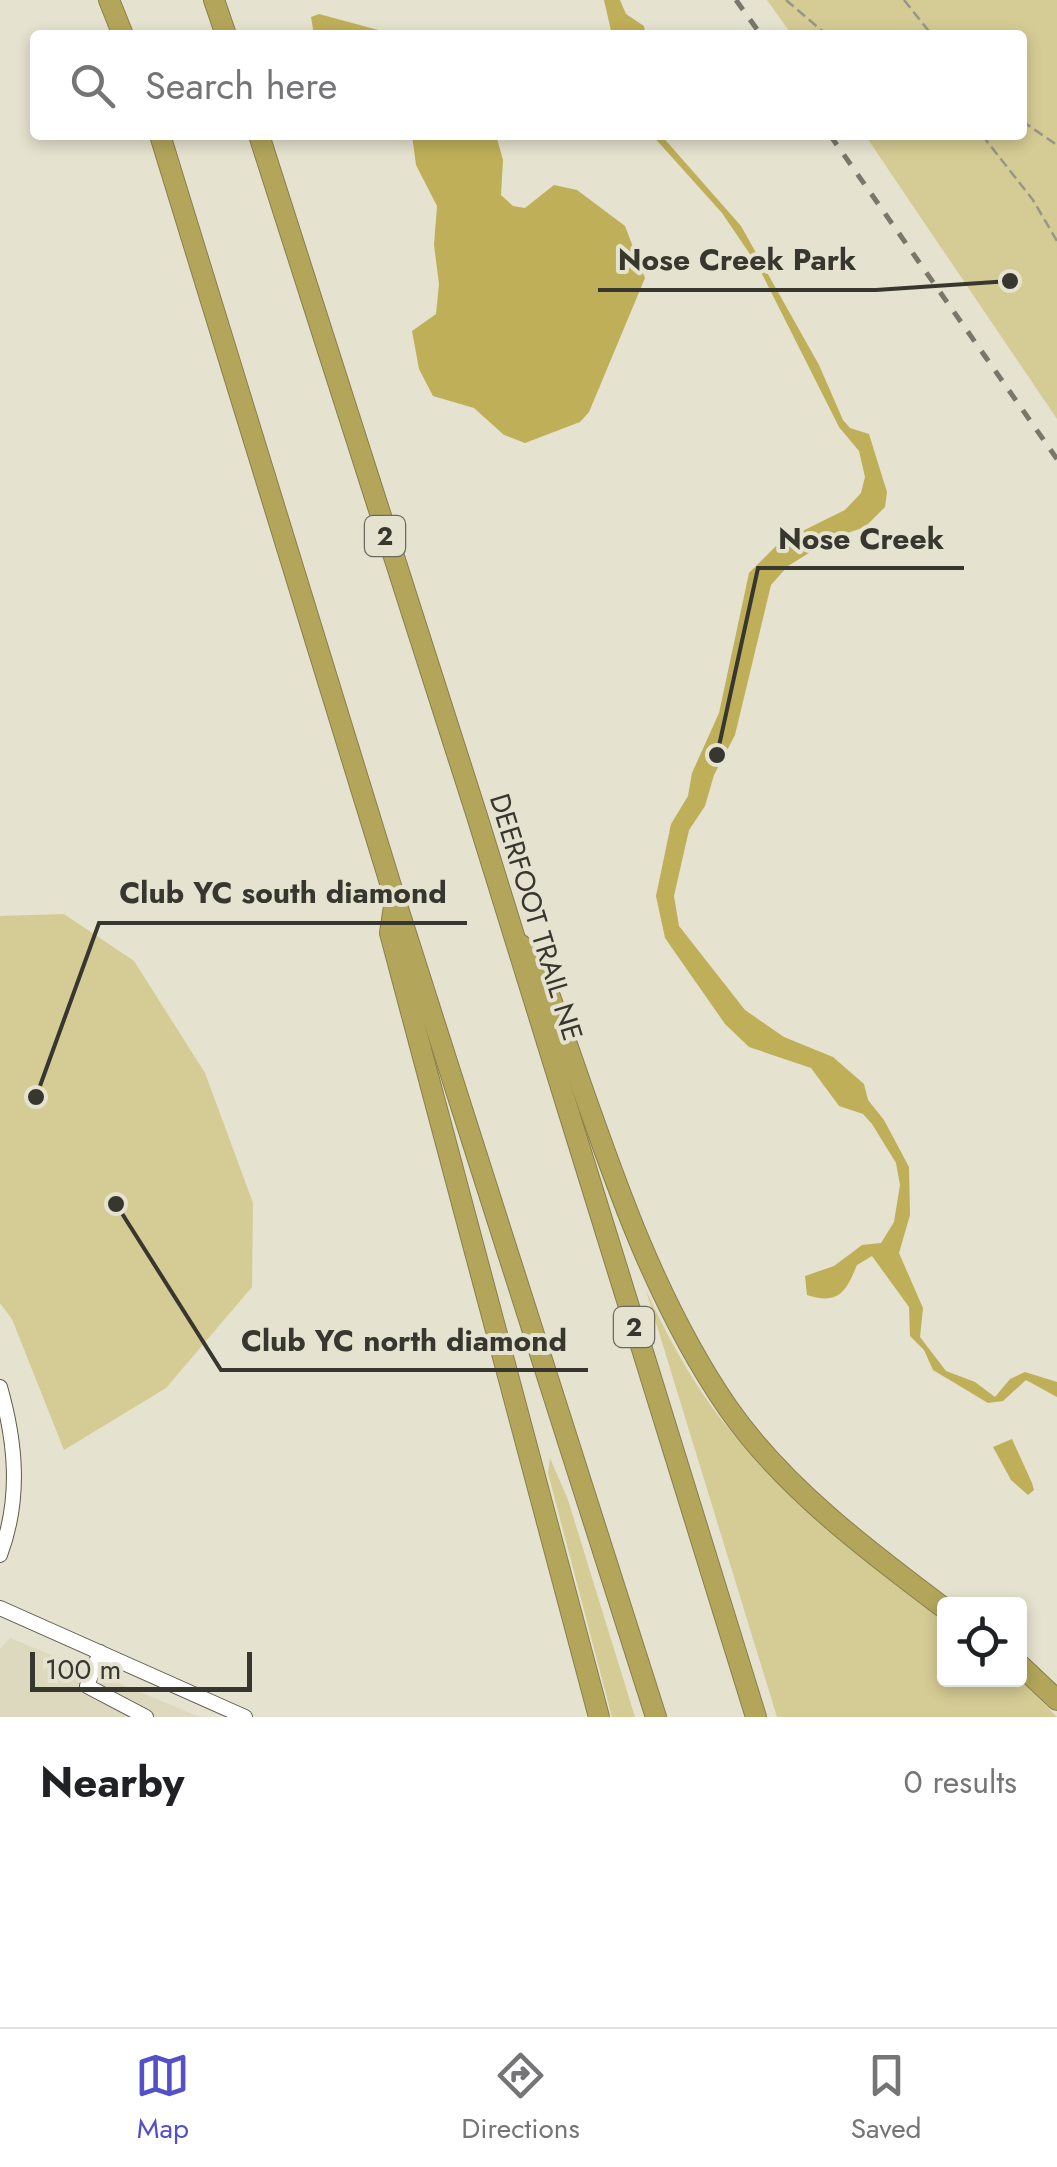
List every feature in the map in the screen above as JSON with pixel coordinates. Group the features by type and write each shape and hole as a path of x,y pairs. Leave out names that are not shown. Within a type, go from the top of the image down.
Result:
{"highway":[{"path":"110,0 121,30"},
{"path":"214,0 224,30"},
{"path":"162,140 395,900 656,1717"},
{"name":"DEERFOOT TRAIL NE","path":"260,140 756,1717"},
{"path":"395,900 390,933 599,1717"},
{"path":"513,936 540,969 662,1297 729,1410 798,1487 937,1602"},
{"path":"1027,1672 1057,1700"}],"street":[{"path":"0,1387 14,1439 12,1524 0,1555"},
{"path":"0,1608 245,1717"},
{"path":"100,1652 87,1686 146,1717"}],"path":[{"path":"786,0 821,30"},
{"path":"904,0 928,30"},
{"path":"1027,124 1057,145"},
{"path":"986,140 1033,200 1057,241"}],"shaded area":[{"path":"604,0 620,0 626,14 645,30 611,30"},
{"path":"767,0 1057,0 1057,419 868,140 1027,140 1027,30 788,30"},
{"path":"319,14 378,30 313,30 311,17"},
{"path":"413,140 497,140 503,160 501,195 513,206 525,208 554,185 577,190 625,226 645,278 589,412 580,422 525,443 504,435 474,408 433,396 419,369 412,331 436,314 437,206 416,165"},
{"path":"656,140 665,140 741,226 819,365 843,420 850,428 869,434 887,492 885,507 865,527 833,538 788,566 771,585 735,735 714,775 705,806 689,830 674,896 679,926 745,1010 784,1037 833,1057 864,1084 868,1100 884,1120 909,1167 910,1215 899,1253 923,1308 920,1337 946,1371 975,1382 995,1397 1010,1379 1025,1372 1057,1382 1057,1397 1026,1380 1003,1401 988,1403 933,1370 924,1350 910,1336 909,1307 872,1256 857,1265 850,1281 835,1297 807,1295 805,1276 834,1266 862,1245 881,1243 894,1222 900,1185 896,1163 872,1124 863,1114 839,1106 811,1068 749,1047 725,1024 665,938 656,896 671,824 688,796 692,773 719,713 749,573 780,542 845,510 861,493 865,477 859,451 839,427 758,266 722,213"},
{"path":"64,914 134,961 205,1073 253,1203 252,1287 166,1388 64,1450 12,1319 0,1303 0,916"},
{"path":"646,1290 686,1366 736,1438 792,1492 937,1608 937,1687 1027,1686 1057,1717 777,1717"},
{"path":"1012,1439 1034,1490 1028,1495 1011,1480 993,1447"},
{"path":"550,1458 568,1500 635,1717 612,1717 548,1473"},
{"path":"10,1638 200,1717 0,1717 0,1649"}],"railway":[{"path":"736,0 757,30"},
{"path":"834,140 1057,459"}],"place":[{"name":"Nose Creek Park","path":"1010,281"},
{"name":"Nose Creek","path":"717,755"},
{"name":"Club YC south diamond","path":"36,1097"},
{"name":"Club YC north diamond","path":"116,1204"}]}
